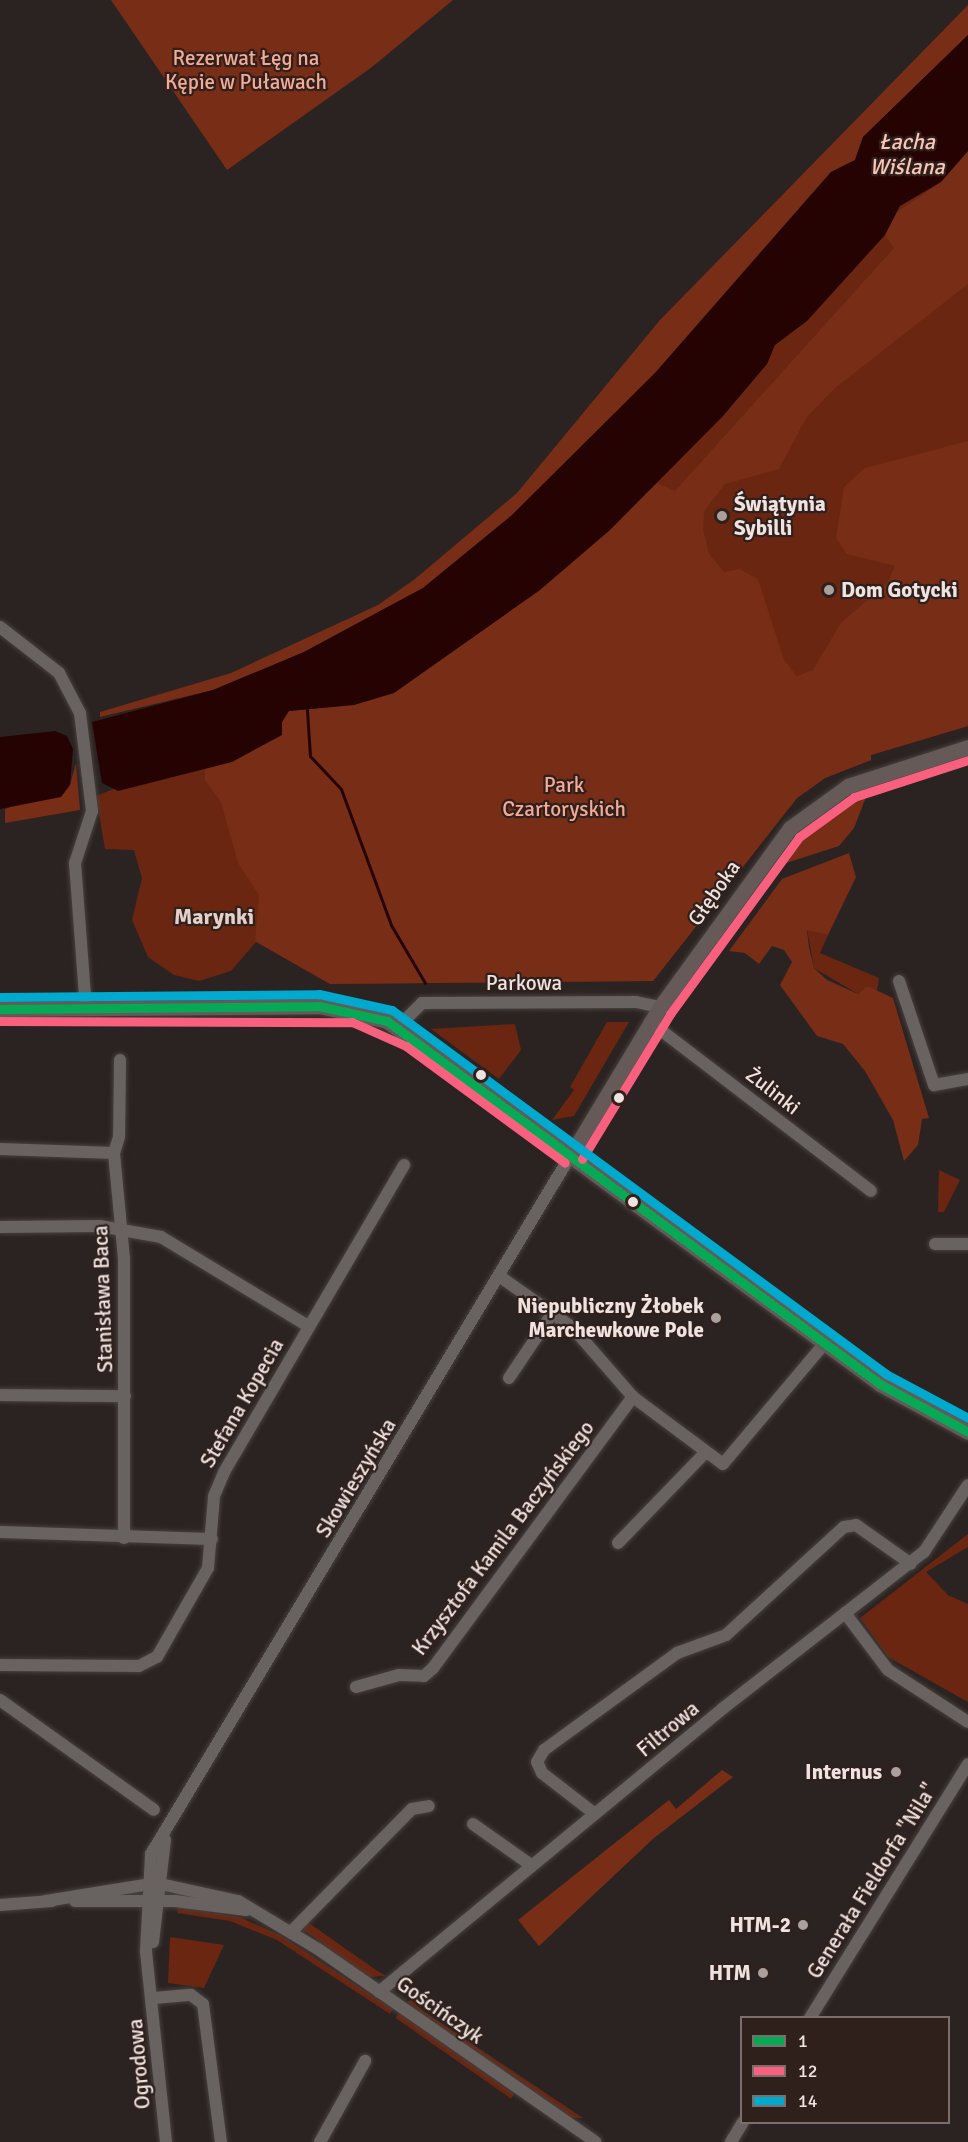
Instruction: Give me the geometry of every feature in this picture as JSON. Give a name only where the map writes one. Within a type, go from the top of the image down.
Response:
[{"type":"main road","name":"Głęboka","points":[[572,1153],[660,1007],[774,845],[808,810],[848,786],[968,747]]},
{"type":"main road","points":[[0,1009],[338,1006],[398,1027],[572,1153],[903,1400],[968,1432]]},
{"type":"street","points":[[0,627],[71,688],[83,745],[92,811],[75,863],[86,1008]]},
{"type":"street","points":[[899,981],[934,1085],[968,1079]]},
{"type":"street","name":"Parkowa","points":[[398,1027],[422,1003],[636,1002],[660,1007]]},
{"type":"street","name":"Żulinki","points":[[651,1022],[871,1191]]},
{"type":"street","name":"Stanisława Baca","points":[[120,1060],[119,1137],[114,1153],[120,1228],[125,1396],[124,1538]]},
{"type":"street","points":[[0,1149],[114,1153]]},
{"type":"street","name":"Skowieszyńska","points":[[150,1901],[151,1883],[172,1822],[572,1153]]},
{"type":"street","name":"Stefana Kopecia","points":[[0,1665],[149,1665],[204,1580],[212,1539],[218,1485],[308,1326],[404,1165]]},
{"type":"street","points":[[0,1227],[120,1228],[171,1241],[308,1326]]},
{"type":"street","points":[[935,1244],[968,1244]]},
{"type":"street","points":[[499,1276],[588,1342],[633,1397],[705,1453],[723,1464],[731,1460],[825,1342]]},
{"type":"street","points":[[508,1378],[552,1314]]},
{"type":"street","points":[[0,1395],[125,1396]]},
{"type":"street","name":"Krzysztofa Kamila Baczyńskiego","points":[[356,1687],[399,1675],[424,1676],[432,1668],[633,1397]]},
{"type":"street","points":[[618,1543],[705,1453]]},
{"type":"street","name":"Filtrowa","points":[[379,1992],[531,1865],[845,1613],[910,1564],[937,1537],[968,1485]]},
{"type":"street","points":[[595,1814],[542,1773],[537,1762],[544,1750],[677,1653],[726,1635],[844,1527],[856,1525],[910,1564]]},
{"type":"street","points":[[0,1532],[124,1538],[212,1539]]},
{"type":"street","points":[[845,1613],[895,1676],[968,1722]]},
{"type":"street","points":[[0,1700],[154,1810]]},
{"type":"street","name":"Generała Fieldorfa \"Nila\"","points":[[811,2016],[968,1764]]},
{"type":"street","points":[[292,1931],[412,1809],[429,1806]]},
{"type":"street","points":[[473,1824],[531,1865]]},
{"type":"street","points":[[0,1905],[46,1901],[151,1883]]},
{"type":"street","name":"Gościńczyk","points":[[151,1883],[223,1895],[292,1931],[596,2142]]},
{"type":"street","points":[[46,1901],[150,1901]]},
{"type":"street","name":"Gościńczyk","points":[[150,1901],[259,1913]]},
{"type":"street","name":"Ogrodowa","points":[[150,1901],[153,1998],[166,2142]]},
{"type":"street","points":[[153,1998],[201,2000],[221,2142]]},
{"type":"street","points":[[320,2142],[365,2061]]},
{"type":"street","points":[[731,2142],[742,2124]]},
{"type":"green space","name":"Rezerwat Łęg na Kępie w Puławach","points":[[111,0],[453,0],[372,67],[227,170]]},
{"type":"green space","points":[[968,5],[968,35],[863,137],[855,160],[831,172],[655,373],[512,515],[423,588],[304,652],[213,690],[100,717],[100,712],[231,673],[378,605],[415,579],[517,493],[660,320]]},
{"type":"green space","name":"Park Czartoryskich","points":[[968,118],[968,726],[871,755],[871,760],[825,778],[797,798],[653,981],[330,984],[256,942],[231,971],[199,981],[174,975],[148,957],[132,920],[142,878],[134,850],[105,849],[96,796],[327,704]]},
{"type":"green space","name":"Park Czartoryskich","points":[[968,151],[968,284],[835,388],[806,418],[779,469],[725,484],[704,511],[703,529],[709,554],[724,572],[739,569],[758,579],[784,660],[797,676],[813,670],[841,623],[888,582],[895,566],[847,554],[836,538],[844,487],[865,468],[968,441],[968,726],[871,755],[871,760],[825,778],[797,798],[653,981],[330,984],[255,941],[259,895],[238,863],[221,802],[205,780],[205,765],[232,762],[289,711],[354,705],[394,693],[540,590],[657,483],[675,491],[894,248],[885,235],[890,217],[941,182]]},
{"type":"green space","points":[[76,763],[80,810],[5,823],[5,809],[70,785]]},
{"type":"green space","points":[[868,792],[854,828],[839,846],[777,866],[801,833],[824,814]]},
{"type":"green space","points":[[849,853],[856,877],[828,935],[807,930],[809,948],[814,968],[827,980],[858,994],[867,986],[893,998],[929,1118],[922,1119],[918,1145],[904,1161],[893,1120],[865,1071],[843,1044],[817,1036],[780,985],[792,962],[784,950],[772,946],[759,964],[745,953],[729,951],[782,879]]},
{"type":"green space","points":[[807,929],[828,935],[820,953],[879,978],[877,991],[867,986],[858,994],[814,968]]},
{"type":"green space","points":[[607,1022],[629,1022],[574,1116],[552,1120],[574,1090],[570,1087]]},
{"type":"green space","points":[[515,1024],[521,1050],[499,1079],[431,1029]]},
{"type":"green space","points":[[939,1170],[960,1180],[944,1212],[938,1212]]},
{"type":"green space","points":[[968,1534],[968,1547],[926,1572],[948,1595],[968,1604],[968,1702],[888,1657],[860,1618]]},
{"type":"green space","points":[[722,1770],[733,1777],[654,1838],[539,1946],[518,1920],[669,1800],[676,1809]]},
{"type":"green space","points":[[178,1907],[239,1917],[280,1935],[393,2009],[390,2014],[277,1940],[230,1921],[177,1913]]},
{"type":"green space","points":[[306,1921],[386,1976],[368,1977],[304,1930]]},
{"type":"green space","points":[[170,1937],[224,1945],[204,1988],[168,1983]]},
{"type":"green space","points":[[411,1999],[423,2011],[583,2118],[572,2118],[419,2012],[407,2003]]},
{"type":"green space","points":[[399,2013],[515,2094],[511,2099],[396,2018]]},
{"type":"water","name":"Łacha Wiślana","points":[[968,35],[968,151],[941,182],[900,206],[885,235],[807,321],[775,345],[767,364],[723,416],[610,530],[540,590],[394,693],[354,705],[289,711],[282,722],[282,735],[232,762],[118,791],[102,783],[92,722],[213,690],[304,652],[423,588],[512,515],[655,373],[831,172],[855,160],[863,137]]},
{"type":"water","points":[[55,731],[67,736],[73,749],[70,785],[61,797],[0,809],[0,737]]},
{"type":"waterway","points":[[307,710],[310,756],[341,789],[391,925],[425,983]]},
{"type":"transit line","name":"12","points":[[582,1159],[670,1014],[799,837],[854,797],[968,760]]},
{"type":"transit line","name":"14","points":[[0,997],[319,994],[392,1010],[886,1374],[968,1418]]},
{"type":"transit line","name":"1","points":[[0,1009],[319,1006],[387,1021],[880,1384],[968,1432]]},
{"type":"transit line","name":"12","points":[[0,1021],[352,1022],[406,1046],[565,1163]]},
{"type":"place","name":"Świątynia Sybilli","points":[[722,516]]},
{"type":"place","name":"Dom Gotycki","points":[[829,590]]},
{"type":"place","name":"Niepubliczny Żłobek Marchewkowe Pole","points":[[716,1318]]},
{"type":"place","name":"Internus","points":[[896,1772]]},
{"type":"place","name":"HTM-2","points":[[803,1925]]},
{"type":"place","name":"HTM","points":[[763,1973]]},
{"type":"district","name":"Marynki","points":[[214,917]]}]
